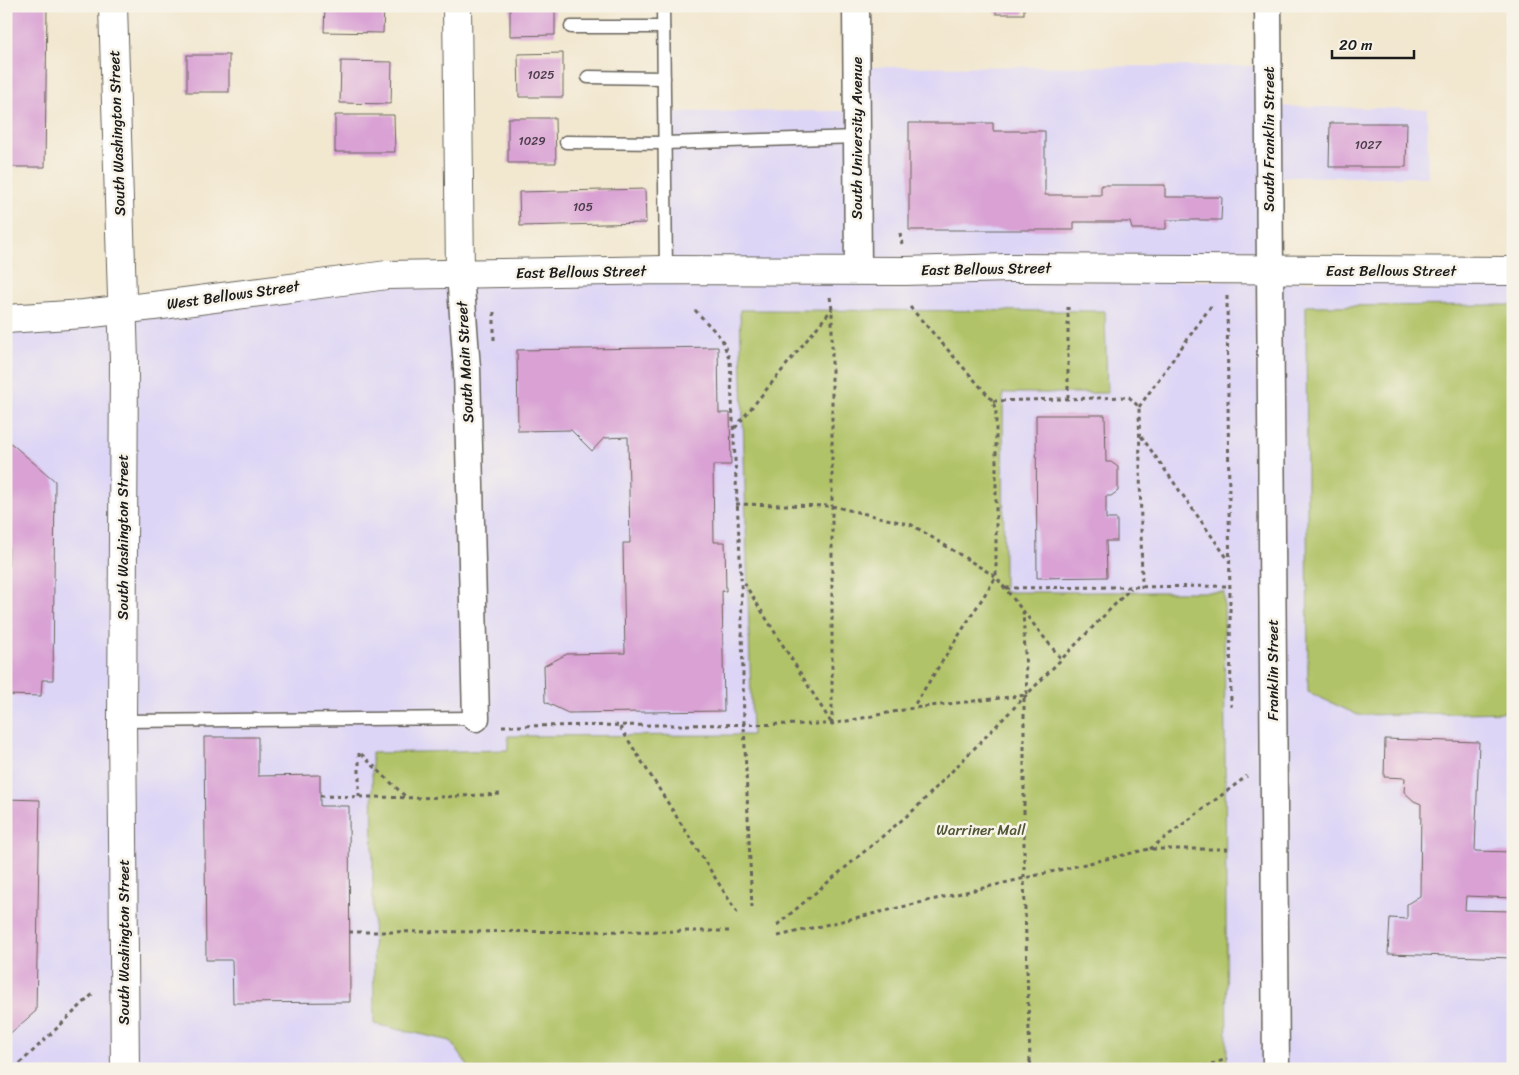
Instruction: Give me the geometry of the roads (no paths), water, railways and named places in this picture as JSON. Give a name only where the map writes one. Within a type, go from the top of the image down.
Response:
[{"type":"street","name":"South Washington Street","points":[[113,6],[122,310],[124,1069]]},
{"type":"street","name":"South Main Street","points":[[457,6],[460,274],[467,369],[476,718]]},
{"type":"street","name":"South University Avenue","points":[[856,6],[858,269]]},
{"type":"street","name":"South Franklin Street","points":[[1268,6],[1270,271]]},
{"type":"street","name":"East Bellows Street","points":[[460,274],[858,269],[1227,268],[1270,271],[1513,271]]},
{"type":"street","name":"Franklin Street","points":[[1270,271],[1276,1069]]},
{"type":"street","name":"West Bellows Street","points":[[6,319],[122,310],[370,277],[460,274]]},
{"type":"lane","points":[[663,6],[666,270]]},
{"type":"lane","points":[[571,27],[663,27]]},
{"type":"lane","points":[[588,77],[664,78]]},
{"type":"lane","points":[[566,142],[664,143],[857,137]]},
{"type":"lane","points":[[122,721],[476,718]]},
{"type":"park label","name":"Warriner Mall","points":[[981,830]]}]
